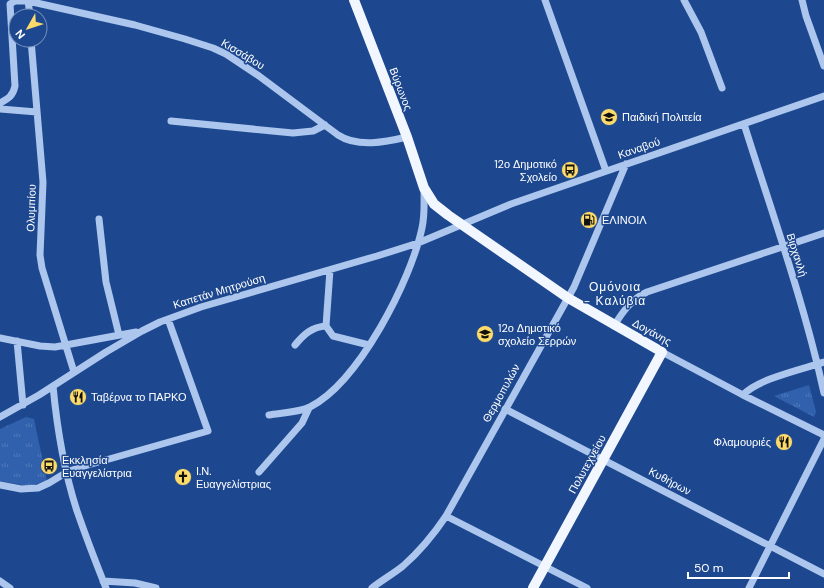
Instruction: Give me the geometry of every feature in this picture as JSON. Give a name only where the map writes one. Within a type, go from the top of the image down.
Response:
[{"type":"main road","name":"Βύρωνος","points":[[354,0],[408,137],[424,188]]},
{"type":"main road","name":"Δογάνης","points":[[424,188],[434,204],[568,298],[614,326],[662,352]]},
{"type":"main road","name":"Πολυτεχνείου","points":[[533,588],[662,352]]},
{"type":"street","name":"Κισσάβου","points":[[28,0],[135,25],[213,48],[226,54],[259,76],[342,138],[352,141],[375,143],[408,137]]},
{"type":"street","points":[[0,103],[11,97],[15,86],[10,4],[15,1],[28,0]]},
{"type":"street","points":[[545,0],[606,171]]},
{"type":"street","points":[[684,0],[701,32],[722,88]]},
{"type":"street","points":[[802,0],[804,11],[824,66]]},
{"type":"street","name":"Ολυμπίου","points":[[32,48],[43,182],[40,255],[42,268],[74,372]]},
{"type":"street","name":"Καναβού","points":[[463,225],[511,204],[824,96]]},
{"type":"street","points":[[0,109],[37,112]]},
{"type":"street","points":[[171,121],[293,133],[313,130],[325,125]]},
{"type":"street","name":"Βιρχανλή","points":[[744,124],[821,363],[824,393]]},
{"type":"street","name":"Θερμοπυλών","points":[[377,586],[402,567],[420,550],[446,516],[568,298],[626,164]]},
{"type":"street","points":[[269,415],[309,408],[328,396],[359,362],[386,317],[405,278],[418,243],[424,220],[424,188]]},
{"type":"street","points":[[99,219],[106,282],[119,335]]},
{"type":"street","name":"Καπετάν Μητρούση","points":[[0,417],[23,405],[142,331],[168,319],[195,309],[418,243],[463,225]]},
{"type":"street","points":[[614,326],[630,304],[638,297],[648,292],[824,233]]},
{"type":"street","points":[[330,270],[326,326],[333,336],[369,345]]},
{"type":"street","points":[[0,485],[32,489],[43,486],[67,472],[100,461],[208,431],[168,319]]},
{"type":"street","points":[[295,345],[303,335],[317,327],[326,326]]},
{"type":"street","points":[[0,338],[46,347],[65,346],[142,331]]},
{"type":"street","points":[[17,341],[23,405]]},
{"type":"street","name":"Δογάνης","points":[[662,352],[743,395],[824,435]]},
{"type":"street","points":[[743,395],[748,390],[761,383],[821,363]]},
{"type":"street","points":[[53,386],[57,419],[67,472],[77,511],[105,584],[135,582],[156,588]]},
{"type":"street","points":[[260,472],[302,423],[309,408]]},
{"type":"street","name":"Κυθήρων","points":[[505,409],[824,574]]},
{"type":"street","points":[[749,588],[824,439]]},
{"type":"street","points":[[446,516],[587,588]]},
{"type":"street","points":[[0,581],[10,588]]},
{"type":"green space","points":[[809,385],[816,412],[814,417],[774,396]]},
{"type":"green space","points":[[26,417],[34,419],[47,481],[28,486],[0,481],[0,429]]},
{"type":"place","name":"Παιδική Πολιτεία","points":[[609,117]]},
{"type":"place","name":"12ο Δημοτικό Σχολείο","points":[[570,170]]},
{"type":"place","name":"ΕΛΙΝΟΙΛ","points":[[589,220]]},
{"type":"place","name":"12ο Δημοτικό σχολείο Σερρών","points":[[485,334]]},
{"type":"place","name":"Ταβέρνα το ΠΑΡΚΟ","points":[[78,397]]},
{"type":"place","name":"Φλαμουριές","points":[[784,442]]},
{"type":"place","name":"Εκκλησία Ευαγγελίστρια","points":[[49,466]]},
{"type":"place","name":"Ι.Ν. Ευαγγελίστριας","points":[[183,477]]},
{"type":"district","name":"Ομόνοια - Καλύβια","points":[[615,294]]}]
